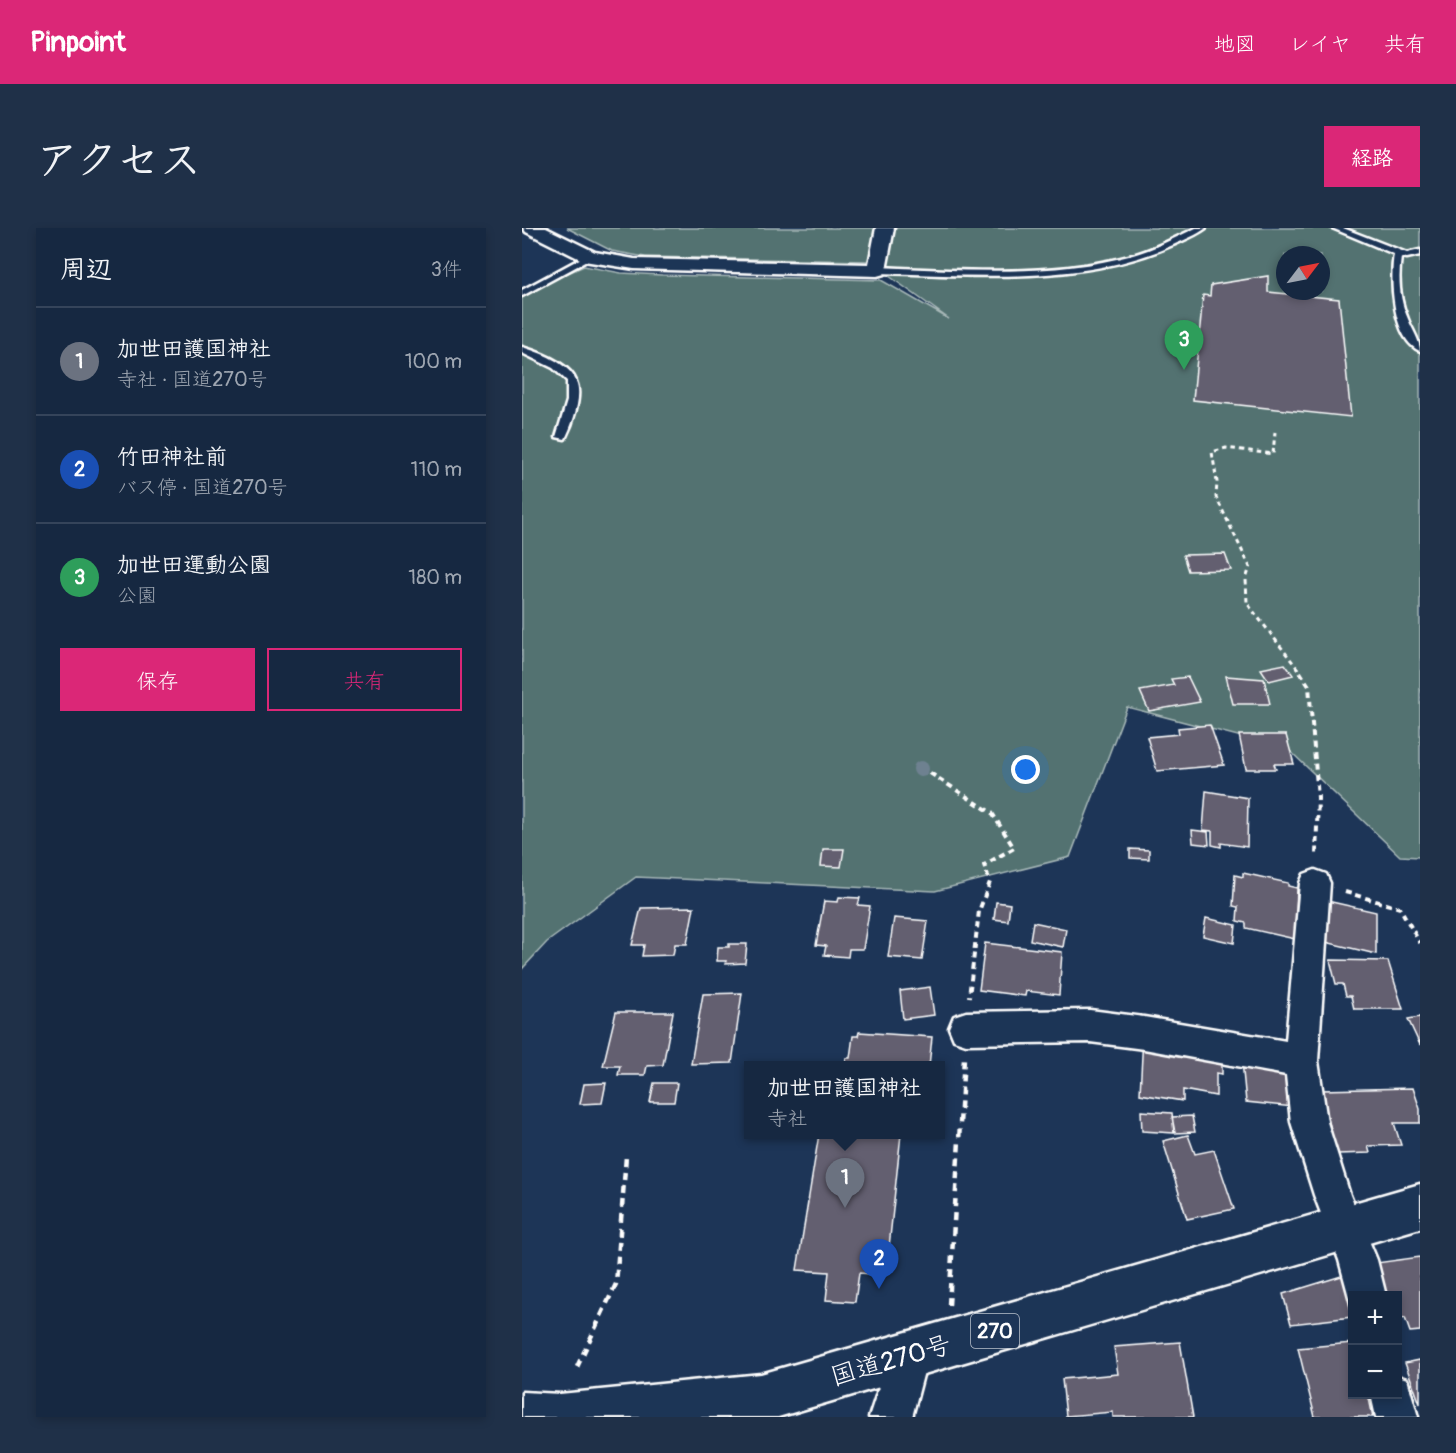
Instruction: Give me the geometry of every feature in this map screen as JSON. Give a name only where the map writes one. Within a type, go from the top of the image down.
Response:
[{"type":"main road","points":[[532,228],[590,257],[650,265],[877,270],[885,228]]},
{"type":"main road","name":"国道270号","points":[[562,1417],[761,1398],[1420,1206]]},
{"type":"main road","points":[[522,1416],[557,1417]]},
{"type":"street","points":[[1315,883],[1302,1061],[1309,1122],[1332,1196],[1358,1260],[1366,1291]]},
{"type":"street","points":[[966,1028],[1090,1026],[1144,1033],[1302,1061]]},
{"type":"street","points":[[890,1417],[896,1406],[908,1356]]},
{"type":"street","points":[[1393,1399],[1398,1417]]},
{"type":"lane","points":[[877,270],[1007,273],[1087,267],[1137,256],[1202,228]]},
{"type":"lane","points":[[1336,228],[1407,256],[1420,252]]},
{"type":"lane","points":[[1398,252],[1395,272],[1396,307],[1414,343],[1420,348]]},
{"type":"lane","points":[[522,293],[590,257]]},
{"type":"lane","points":[[522,350],[560,368],[572,379],[575,390],[561,437]]},
{"type":"path","points":[[1275,432],[1272,454],[1226,448],[1212,452],[1217,482],[1216,497],[1250,567],[1246,579],[1247,603],[1293,660],[1310,686],[1318,798],[1315,883],[1400,908],[1420,943]]},
{"type":"path","points":[[577,1367],[616,1284],[626,1156]]},
{"type":"green space","points":[[567,228],[1420,228],[1420,857],[1400,856],[1288,749],[1127,707],[1070,857],[935,891],[636,877],[547,942],[522,969],[522,293],[584,266],[621,273],[662,275],[881,280],[949,319],[868,261],[645,257],[612,251]]},
{"type":"building","points":[[1268,276],[1268,292],[1276,293],[1276,300],[1339,299],[1351,417],[1193,400],[1203,295],[1210,296],[1211,285]]},
{"type":"building","points":[[1225,554],[1231,570],[1188,571],[1183,555]]},
{"type":"building","points":[[1285,664],[1293,675],[1269,681],[1261,669]]},
{"type":"building","points":[[1226,676],[1264,679],[1270,704],[1233,704]]},
{"type":"building","points":[[1188,677],[1200,702],[1149,711],[1140,691],[1174,685],[1171,679]]},
{"type":"building","points":[[1210,725],[1224,765],[1157,771],[1147,737],[1179,734],[1178,728]]},
{"type":"building","points":[[1239,735],[1286,735],[1294,764],[1274,764],[1276,769],[1246,769]]},
{"type":"building","points":[[1206,791],[1248,798],[1247,847],[1221,843],[1221,847],[1212,845],[1212,831],[1203,830]]},
{"type":"building","points":[[1192,830],[1208,832],[1209,845],[1193,843]]},
{"type":"building","points":[[823,849],[844,849],[841,867],[821,866]]},
{"type":"building","points":[[1130,849],[1149,850],[1149,859],[1130,858]]},
{"type":"building","points":[[1243,873],[1288,883],[1288,886],[1297,888],[1295,939],[1246,928],[1246,923],[1237,921],[1238,907],[1233,906],[1235,875],[1243,877]]},
{"type":"building","points":[[839,897],[860,898],[858,905],[870,906],[863,949],[849,949],[848,957],[824,955],[826,946],[816,945],[824,901],[838,902]]},
{"type":"building","points":[[1323,900],[1376,912],[1376,954],[1321,941]]},
{"type":"building","points":[[996,902],[1010,904],[1008,921],[994,919]]},
{"type":"building","points":[[694,907],[687,944],[675,944],[673,955],[642,956],[644,945],[632,945],[641,908]]},
{"type":"building","points":[[894,918],[928,921],[922,960],[888,957]]},
{"type":"building","points":[[1206,918],[1236,925],[1234,943],[1203,936]]},
{"type":"building","points":[[1033,922],[1066,929],[1063,947],[1030,940]]},
{"type":"building","points":[[985,943],[1062,952],[1059,995],[1026,991],[1025,996],[979,990]]},
{"type":"building","points":[[729,944],[747,944],[745,963],[725,964],[726,961],[717,961],[718,947],[729,947]]},
{"type":"building","points":[[1330,960],[1388,961],[1403,1009],[1354,1009],[1351,996],[1346,996],[1343,984],[1336,984]]},
{"type":"building","points":[[930,987],[934,1015],[903,1019],[900,991]]},
{"type":"building","points":[[742,993],[732,1063],[691,1064],[703,994]]},
{"type":"building","points":[[616,1012],[673,1012],[663,1065],[647,1066],[645,1075],[618,1075],[620,1066],[603,1066]]},
{"type":"building","points":[[1420,1017],[1420,1045],[1408,1019]]},
{"type":"building","points":[[859,1032],[932,1037],[930,1061],[846,1061],[846,1058],[850,1058],[853,1036],[858,1036]]},
{"type":"building","points":[[1143,1037],[1222,1050],[1222,1074],[1216,1073],[1216,1096],[1183,1090],[1183,1101],[1140,1094]]},
{"type":"building","points":[[1242,1061],[1288,1065],[1293,1107],[1246,1102]]},
{"type":"building","points":[[606,1083],[602,1103],[580,1104],[584,1084]]},
{"type":"building","points":[[654,1083],[677,1083],[674,1102],[650,1102]]},
{"type":"building","points":[[1413,1088],[1420,1109],[1420,1123],[1394,1123],[1401,1145],[1368,1146],[1370,1153],[1337,1154],[1321,1090]]},
{"type":"building","points":[[1141,1111],[1172,1113],[1174,1133],[1142,1131]]},
{"type":"building","points":[[1192,1116],[1195,1132],[1175,1133],[1172,1117]]},
{"type":"building","points":[[1188,1135],[1195,1154],[1214,1150],[1234,1209],[1187,1219],[1163,1141]]},
{"type":"building","points":[[818,1139],[900,1139],[886,1275],[859,1273],[855,1302],[826,1300],[829,1272],[797,1270]]},
{"type":"building","points":[[1420,1257],[1420,1331],[1410,1332],[1405,1318],[1402,1319],[1402,1291],[1385,1291],[1376,1263]]},
{"type":"building","points":[[1348,1274],[1351,1291],[1348,1291],[1348,1317],[1291,1324],[1283,1294]]},
{"type":"building","points":[[1180,1342],[1193,1417],[1113,1417],[1113,1412],[1066,1416],[1062,1379],[1118,1374],[1114,1347]]},
{"type":"building","points":[[1348,1343],[1348,1399],[1369,1399],[1373,1417],[1315,1417],[1298,1348]]},
{"type":"building","points":[[1420,1360],[1420,1404],[1405,1363]]},
{"type":"place","name":"加世田運動公園","points":[[1184,370]]},
{"type":"place","name":"加世田護国神社","points":[[845,1208]]},
{"type":"place","name":"竹田神社前","points":[[879,1289]]}]
